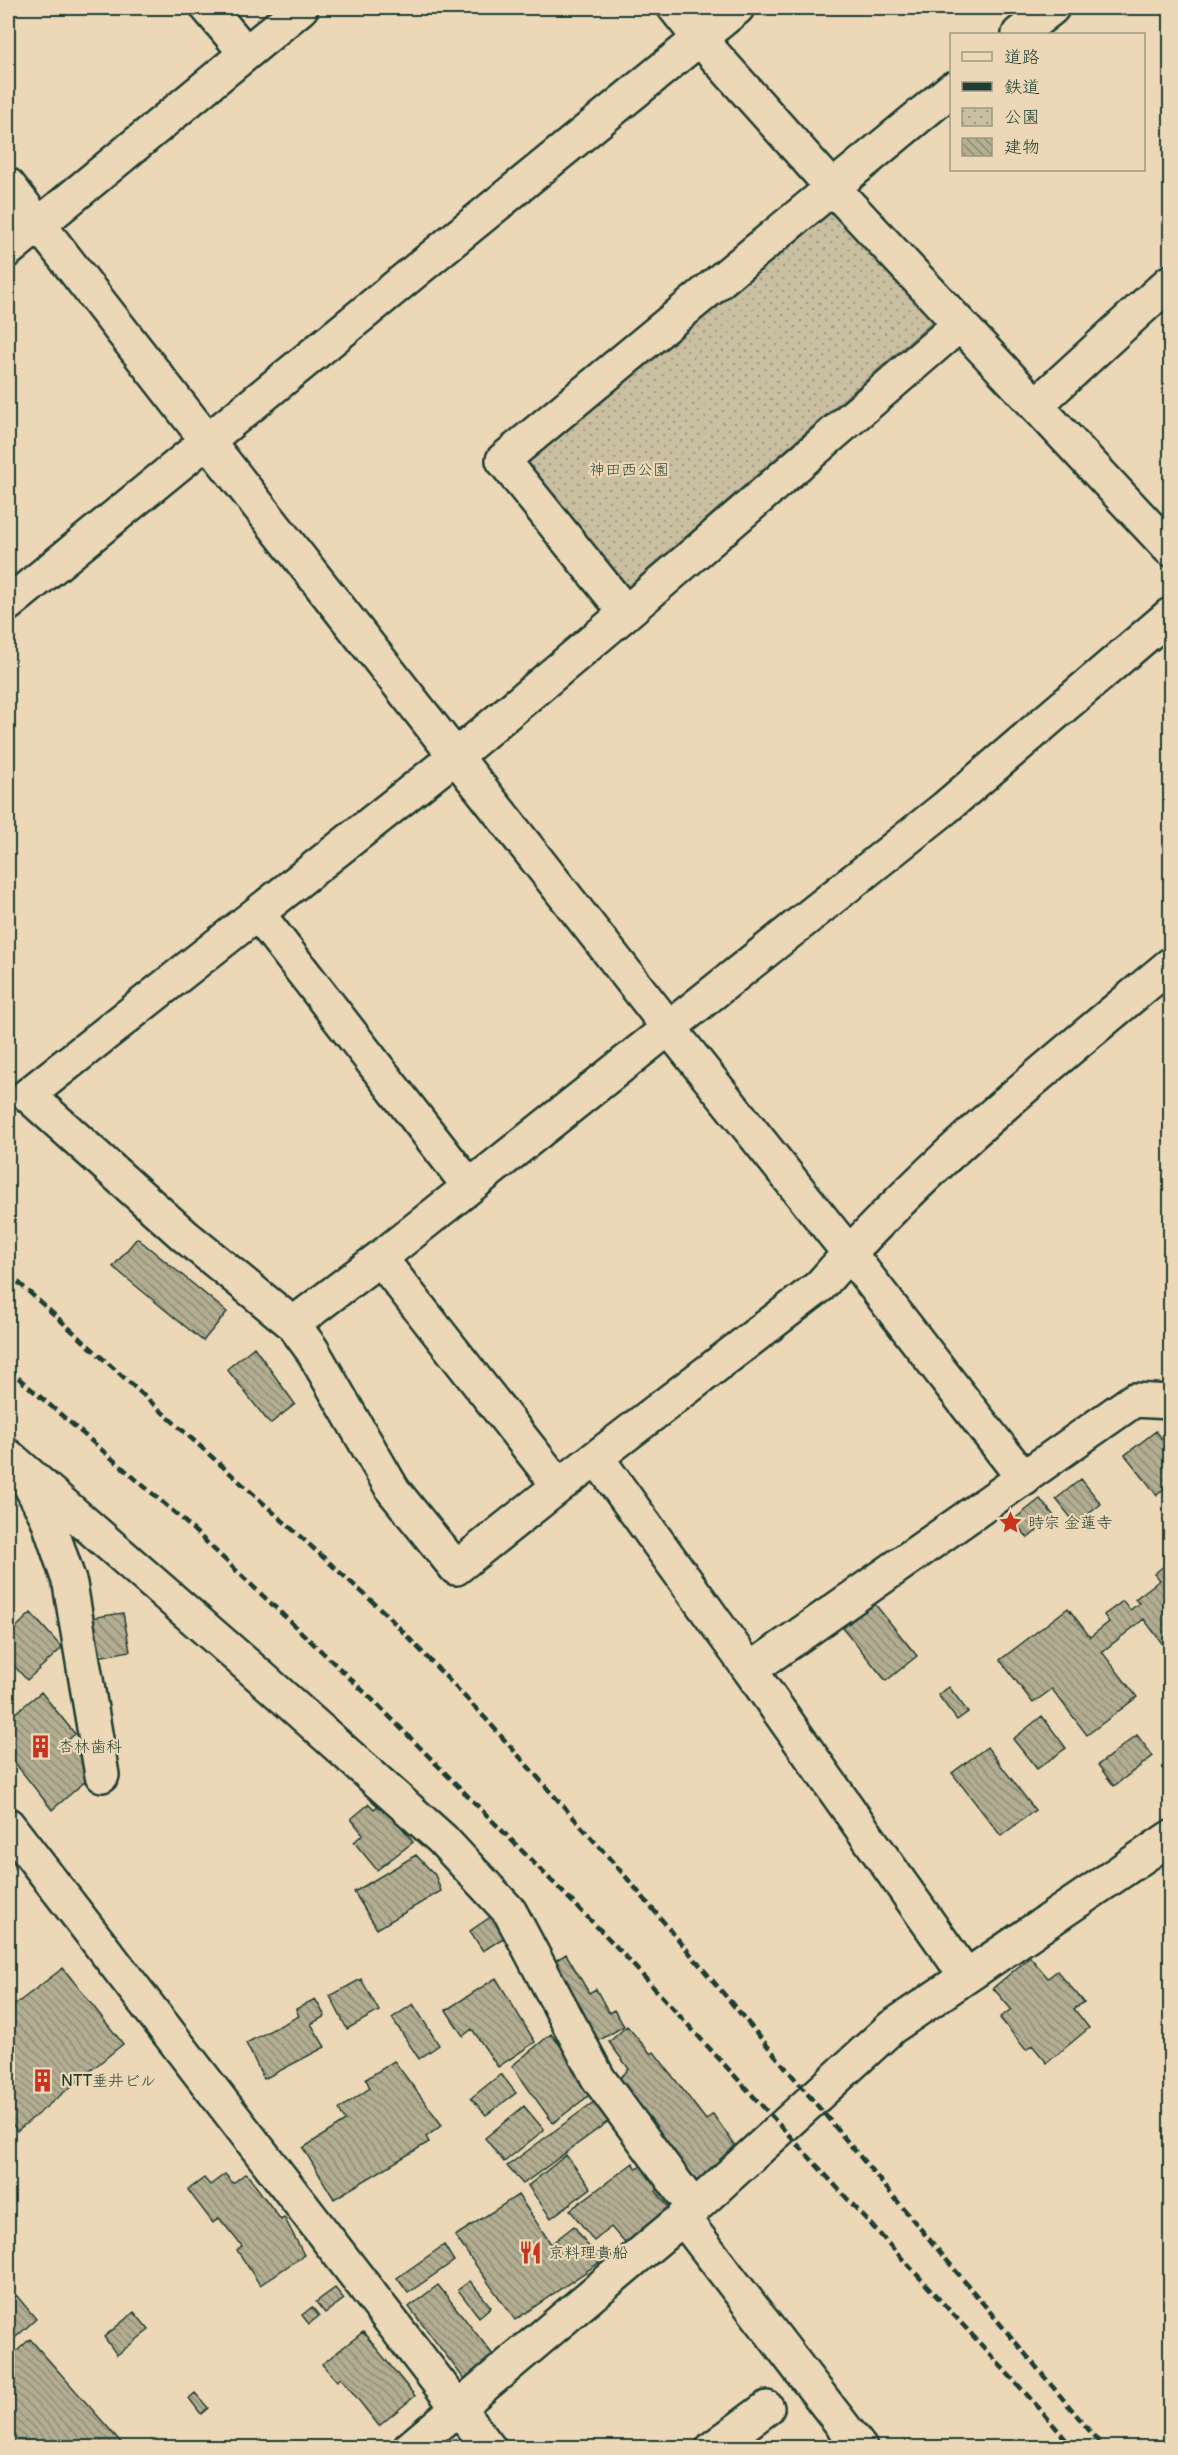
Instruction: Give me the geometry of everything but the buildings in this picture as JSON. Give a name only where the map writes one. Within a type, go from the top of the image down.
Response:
[{"type":"street","points":[[208,8],[245,52]]},
{"type":"street","points":[[8,250],[301,8]]},
{"type":"street","points":[[675,8],[832,187],[958,325],[1170,549]]},
{"type":"street","points":[[8,604],[206,439],[737,8]]},
{"type":"street","points":[[1020,33],[1052,8]]},
{"type":"street","points":[[626,613],[503,460],[950,90]]},
{"type":"street","points":[[8,185],[669,1028],[849,1253],[1024,1479]]},
{"type":"street","points":[[1036,405],[1170,282]]},
{"type":"street","points":[[958,325],[626,613],[456,756],[28,1095],[185,1236],[293,1324],[312,1350],[393,1490],[456,1568],[820,1286],[849,1253],[994,1112],[1170,964]]},
{"type":"street","points":[[293,1324],[380,1258],[945,808],[1170,615]]},
{"type":"street","points":[[258,914],[469,1186]]},
{"type":"street","points":[[380,1258],[559,1486]]},
{"type":"street","points":[[750,1670],[1134,1400],[1170,1402]]},
{"type":"street","points":[[597,1458],[966,1976]]},
{"type":"street","points":[[15,1462],[47,1517],[70,1584],[102,1775]]},
{"type":"street","points":[[15,1462],[442,1839],[510,1912],[598,2078],[689,2213],[860,2448]]},
{"type":"street","points":[[8,1825],[489,2448]]},
{"type":"street","points":[[410,2448],[689,2213],[892,2027],[1170,1838]]},
{"type":"street","points":[[713,2448],[767,2408]]},
{"type":"green space","name":"神田西公園","points":[[820,196],[935,320],[621,593],[503,460]]},
{"type":"railway","points":[[8,1273],[384,1612],[486,1719],[626,1877],[1104,2448]]},
{"type":"railway","points":[[8,1369],[182,1519],[377,1704],[612,1942],[1040,2409],[1073,2448]]},
{"type":"place","name":"時宗 金蓮寺","points":[[1010,1523]]},
{"type":"place","name":"杏林歯科","points":[[40,1747]]},
{"type":"place","name":"NTT垂井ビル","points":[[43,2081]]},
{"type":"place","name":"京料理貴船","points":[[530,2253]]}]
